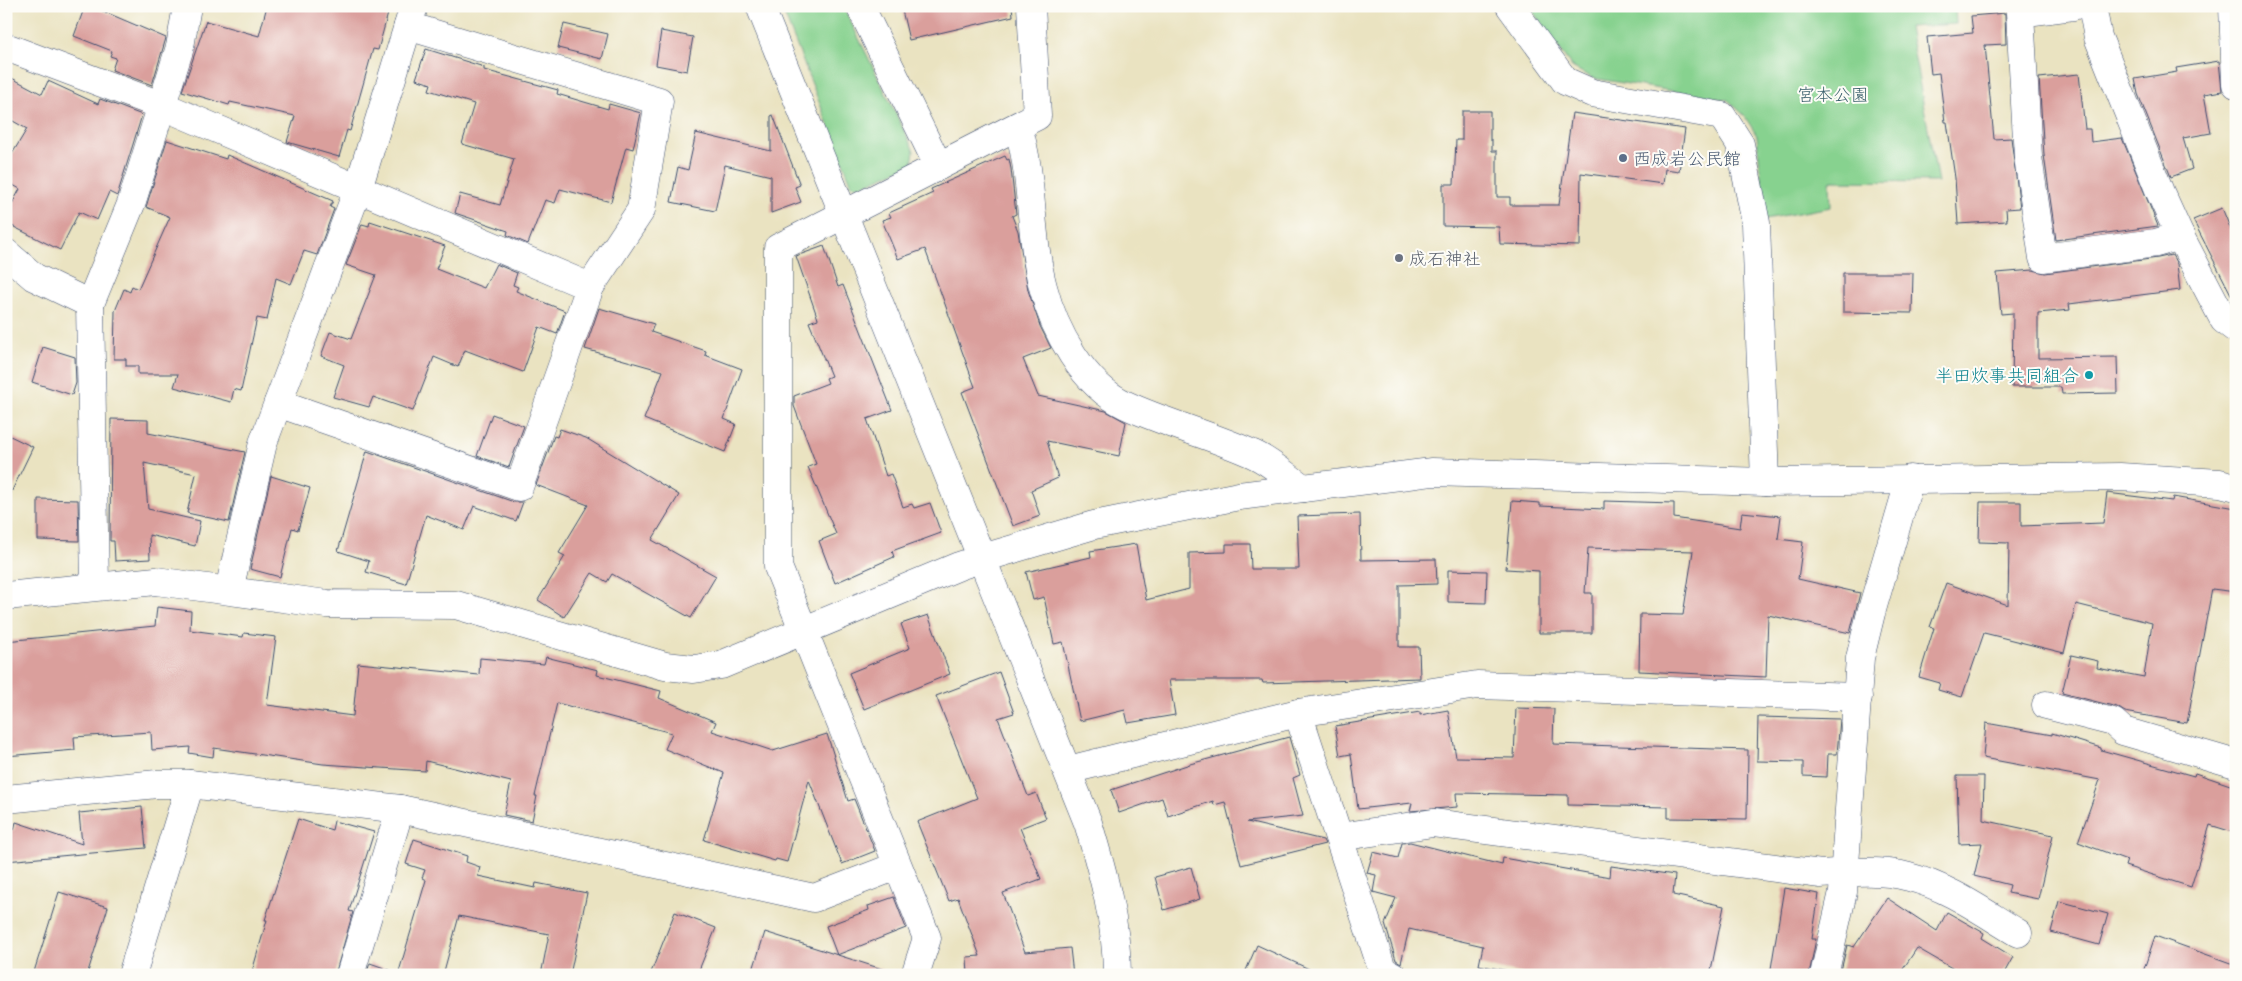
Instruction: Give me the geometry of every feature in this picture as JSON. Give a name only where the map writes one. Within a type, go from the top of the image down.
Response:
[{"type":"street","points":[[95,586],[90,304],[131,204],[163,106],[180,47],[187,6]]},
{"type":"street","points":[[760,6],[1088,823],[1106,882],[1117,951],[1117,975]]},
{"type":"street","points":[[860,6],[938,166]]},
{"type":"street","points":[[915,975],[927,938],[778,567],[778,248],[1037,116],[1031,6]]},
{"type":"street","points":[[1510,6],[1565,81],[1592,92],[1722,116],[1740,144],[1756,223],[1765,482]]},
{"type":"street","points":[[2073,6],[2020,13],[2028,157],[2043,258],[2156,243],[2180,236]]},
{"type":"street","points":[[2092,6],[2098,37],[2150,168],[2180,236],[2224,320],[2236,329]]},
{"type":"street","points":[[2233,6],[2236,84]]},
{"type":"street","points":[[229,590],[263,442],[358,189],[411,16],[659,101],[641,210],[590,287],[519,487],[278,403]]},
{"type":"street","points":[[6,48],[163,106],[590,287]]},
{"type":"street","points":[[1018,126],[1026,151],[1042,285],[1051,315],[1064,342],[1084,370],[1124,404],[1255,454],[1303,488]]},
{"type":"street","points":[[6,253],[34,277],[90,304]]},
{"type":"street","points":[[6,596],[156,580],[327,604],[456,605],[665,666],[694,669],[721,665],[959,566],[1094,525],[1239,496],[1432,472],[1765,482],[2120,476],[2234,481]]},
{"type":"street","points":[[1824,975],[1843,892],[1860,658],[1871,613],[1910,479]]},
{"type":"street","points":[[1068,770],[1298,713],[1477,685],[1858,697]]},
{"type":"street","points":[[2046,705],[2113,722],[2123,731],[2236,764]]},
{"type":"street","points":[[1298,713],[1338,837],[1386,974]]},
{"type":"street","points":[[6,799],[157,784],[190,784],[400,809],[814,898],[897,866]]},
{"type":"street","points":[[132,975],[190,784]]},
{"type":"street","points":[[350,975],[400,809]]},
{"type":"street","points":[[1338,837],[1433,823],[1821,874],[1865,871],[1908,876],[1945,890],[2018,933]]},
{"type":"green space","points":[[781,6],[843,6],[914,151],[912,164],[861,186],[852,185]]},
{"type":"green space","name":"宮本公園","points":[[1529,6],[1955,6],[1956,24],[1909,27],[1938,182],[1830,181],[1831,207],[1765,219],[1757,136],[1744,115],[1728,100],[1592,78],[1572,67]]},
{"type":"building","points":[[85,6],[91,6],[166,38],[152,85],[112,70],[116,58],[110,56],[112,51],[74,36]]},
{"type":"building","points":[[267,6],[390,6],[378,50],[373,49],[350,131],[347,130],[339,157],[287,142],[295,116],[230,102],[229,105],[182,91],[206,21],[259,36]]},
{"type":"building","points":[[901,6],[1012,6],[1013,16],[909,40]]},
{"type":"building","points":[[2005,13],[2006,44],[1985,45],[1994,139],[2011,138],[2020,208],[2006,209],[2007,221],[1958,224],[1955,178],[1939,73],[1931,74],[1927,37],[1973,33],[1971,16]]},
{"type":"building","points":[[564,24],[608,34],[602,59],[558,48]]},
{"type":"building","points":[[661,31],[693,37],[687,71],[656,65]]},
{"type":"building","points":[[426,49],[484,67],[484,70],[558,90],[557,94],[608,109],[609,104],[641,113],[633,149],[626,147],[611,202],[560,189],[555,203],[545,200],[528,244],[507,235],[508,231],[455,213],[460,194],[500,205],[514,159],[462,144],[474,104],[429,90],[431,84],[416,79]]},
{"type":"building","points":[[2219,61],[2222,91],[2204,94],[2211,133],[2183,138],[2192,169],[2171,177],[2138,94],[2135,79],[2177,72],[2176,68]]},
{"type":"building","points":[[2079,74],[2085,129],[2090,129],[2091,142],[2122,138],[2158,226],[2056,240],[2044,155],[2039,78]]},
{"type":"building","points":[[6,75],[42,94],[48,81],[98,104],[100,99],[142,115],[117,196],[109,192],[97,220],[79,212],[60,250],[6,223],[6,215],[20,189],[6,181],[6,164],[27,129],[6,117]]},
{"type":"building","points":[[1462,111],[1490,111],[1490,140],[1492,140],[1492,151],[1497,151],[1497,197],[1510,197],[1510,205],[1559,205],[1572,113],[1685,129],[1679,171],[1665,169],[1663,184],[1581,173],[1580,246],[1500,244],[1499,227],[1443,226],[1443,184],[1454,184],[1456,140],[1462,140]]},
{"type":"building","points":[[773,115],[800,185],[795,187],[801,202],[771,213],[771,176],[725,165],[715,211],[671,202],[678,167],[688,170],[696,133],[771,151],[771,116]]},
{"type":"building","points":[[167,140],[226,159],[227,155],[333,201],[330,207],[334,209],[317,255],[304,251],[291,284],[276,278],[267,320],[257,318],[241,391],[234,389],[231,402],[174,387],[178,374],[138,374],[138,366],[126,366],[126,359],[114,359],[115,311],[124,289],[130,292],[132,286],[138,289],[170,217],[146,207]]},
{"type":"building","points":[[1005,156],[1007,160],[1009,159],[1011,169],[1016,214],[1012,216],[1018,231],[1028,290],[1040,326],[1051,348],[1023,359],[1038,396],[1106,411],[1126,422],[1119,456],[1047,441],[1058,478],[1031,490],[1040,516],[1013,526],[962,392],[975,387],[925,249],[898,259],[882,220],[891,217],[889,213],[933,193],[931,189]]},
{"type":"building","points":[[2222,208],[2236,242],[2236,304],[2193,220]]},
{"type":"building","points":[[370,221],[445,246],[436,269],[484,288],[496,264],[517,273],[513,285],[518,287],[516,291],[565,311],[557,334],[539,327],[523,372],[465,350],[458,367],[434,357],[413,411],[373,397],[369,407],[333,397],[344,365],[321,356],[330,332],[351,339],[376,275],[346,265],[362,224],[369,226]]},
{"type":"building","points":[[824,246],[838,287],[843,285],[892,410],[867,419],[886,476],[891,474],[903,507],[912,504],[914,508],[930,503],[941,533],[892,551],[894,557],[835,583],[819,541],[836,534],[808,467],[816,464],[794,406],[794,396],[828,383],[826,378],[831,376],[809,322],[818,319],[796,256]]},
{"type":"building","points":[[2172,255],[2177,264],[2180,290],[2069,304],[2070,310],[2038,313],[2038,358],[2117,357],[2118,393],[2062,394],[2061,387],[2012,387],[2013,313],[2001,314],[1997,273],[2033,270],[2045,273]]},
{"type":"building","points":[[1843,273],[1913,273],[1912,313],[1843,312]]},
{"type":"building","points":[[599,308],[654,324],[651,332],[706,351],[705,355],[742,369],[724,419],[736,424],[725,452],[644,419],[663,371],[585,349]]},
{"type":"building","points":[[43,347],[75,357],[76,383],[72,395],[32,382]]},
{"type":"building","points":[[492,414],[524,426],[509,467],[477,456]]},
{"type":"building","points":[[111,419],[148,420],[148,433],[245,452],[229,522],[187,513],[196,474],[144,463],[148,509],[200,521],[195,546],[149,535],[150,559],[115,561],[114,541],[110,541]]},
{"type":"building","points":[[560,429],[586,438],[679,495],[652,540],[716,576],[691,618],[612,574],[607,582],[592,573],[564,617],[538,600],[565,556],[559,553],[588,505],[536,485],[554,436],[557,437]]},
{"type":"building","points":[[6,434],[33,447],[6,503]]},
{"type":"building","points":[[367,451],[514,502],[523,502],[516,521],[474,506],[464,530],[426,515],[406,584],[366,572],[369,561],[338,551]]},
{"type":"building","points":[[271,476],[310,488],[298,530],[292,528],[280,577],[250,569]]},
{"type":"building","points":[[2107,493],[2172,501],[2173,497],[2236,508],[2236,592],[2212,589],[2187,723],[2125,712],[2117,707],[2062,693],[2071,655],[2098,661],[2097,668],[2144,677],[2152,623],[2076,604],[2064,653],[1984,633],[1962,697],[1938,690],[1940,683],[1919,677],[1934,628],[1930,627],[1946,583],[2008,605],[2009,543],[1979,542],[1980,502],[2021,502],[2021,526],[2103,523]]},
{"type":"building","points":[[38,499],[78,500],[79,541],[38,540]]},
{"type":"building","points":[[1512,501],[1540,503],[1540,506],[1604,509],[1604,501],[1674,503],[1674,518],[1740,528],[1742,512],[1781,516],[1778,539],[1803,542],[1798,579],[1860,593],[1850,633],[1768,615],[1766,677],[1639,671],[1640,614],[1683,615],[1693,551],[1588,548],[1585,593],[1592,593],[1592,633],[1539,633],[1539,571],[1506,569]]},
{"type":"building","points":[[1360,514],[1361,560],[1436,559],[1437,584],[1399,585],[1399,647],[1419,647],[1420,678],[1263,683],[1262,680],[1169,680],[1175,715],[1128,723],[1125,710],[1080,721],[1063,642],[1054,644],[1044,597],[1033,600],[1026,572],[1091,557],[1090,551],[1136,544],[1146,600],[1189,589],[1189,553],[1226,552],[1226,544],[1250,544],[1251,569],[1299,569],[1297,516]]},
{"type":"building","points":[[1448,570],[1487,571],[1486,603],[1448,602]]},
{"type":"building","points":[[157,607],[191,611],[190,630],[243,637],[244,633],[276,637],[267,705],[353,716],[358,663],[479,675],[480,658],[544,664],[546,657],[598,670],[597,675],[661,691],[659,698],[716,722],[712,731],[773,751],[827,734],[848,801],[854,799],[875,851],[842,864],[809,780],[787,862],[776,859],[775,861],[704,840],[724,773],[665,749],[672,733],[557,703],[535,796],[537,796],[532,821],[504,815],[511,782],[426,761],[425,771],[323,764],[214,748],[213,757],[189,753],[190,747],[152,750],[151,732],[74,737],[75,750],[6,756],[6,641],[155,626]]},
{"type":"building","points":[[928,615],[950,674],[864,709],[849,673],[910,648],[901,624]]},
{"type":"building","points":[[999,672],[1014,713],[998,718],[1028,796],[1036,793],[1046,818],[1020,828],[1041,879],[1003,893],[1025,952],[1070,948],[1073,975],[968,975],[967,957],[980,956],[958,898],[949,901],[917,822],[977,798],[936,696]]},
{"type":"building","points":[[1516,708],[1554,709],[1553,744],[1748,750],[1747,819],[1668,818],[1668,807],[1568,805],[1568,795],[1456,793],[1457,807],[1410,811],[1412,803],[1358,809],[1351,754],[1340,756],[1335,726],[1420,712],[1420,715],[1448,710],[1456,757],[1514,758]]},
{"type":"building","points":[[1758,717],[1840,719],[1837,754],[1828,754],[1827,777],[1803,776],[1803,762],[1757,761]]},
{"type":"building","points":[[1986,723],[2052,735],[2052,733],[2101,748],[2101,750],[2194,776],[2195,773],[2236,787],[2236,833],[2210,825],[2191,887],[2125,866],[2127,860],[2078,842],[2100,780],[1983,758]]},
{"type":"building","points":[[1289,737],[1300,775],[1293,778],[1303,816],[1247,822],[1323,840],[1325,844],[1241,865],[1225,802],[1214,805],[1213,801],[1168,816],[1162,798],[1119,813],[1111,790],[1190,764]]},
{"type":"building","points":[[1957,776],[1984,776],[1983,820],[2053,835],[2038,899],[2008,893],[2010,885],[1974,876],[1982,843],[1959,844]]},
{"type":"building","points":[[142,807],[146,848],[6,861],[6,828],[14,830],[16,822],[82,844],[79,813]]},
{"type":"building","points":[[298,819],[332,830],[334,821],[374,832],[349,911],[353,912],[335,975],[251,975],[267,920],[265,920]]},
{"type":"building","points":[[414,839],[467,856],[466,862],[480,867],[478,876],[535,888],[536,883],[587,893],[570,975],[541,975],[549,934],[459,916],[443,975],[398,975],[426,880],[422,878],[425,870],[406,864]]},
{"type":"building","points":[[1410,842],[1502,865],[1503,858],[1610,877],[1611,866],[1675,875],[1673,895],[1724,906],[1710,975],[1528,975],[1479,965],[1483,946],[1409,929],[1401,963],[1396,960],[1385,924],[1396,898],[1373,892],[1376,875],[1367,873],[1373,852],[1398,858],[1402,843]]},
{"type":"building","points":[[1191,867],[1200,899],[1164,910],[1155,877]]},
{"type":"building","points":[[1784,888],[1819,894],[1812,939],[1816,939],[1809,975],[1770,975]]},
{"type":"building","points":[[59,892],[108,907],[87,975],[33,975]]},
{"type":"building","points":[[894,897],[906,928],[837,955],[826,926],[869,910],[868,906]]},
{"type":"building","points":[[1887,898],[1937,931],[1947,912],[1984,933],[1982,938],[2013,957],[2003,975],[1964,975],[1917,948],[1899,975],[1840,975],[1847,945],[1854,947]]},
{"type":"building","points":[[2059,901],[2108,914],[2099,945],[2051,932]]},
{"type":"building","points":[[675,912],[716,928],[697,975],[650,975]]},
{"type":"building","points":[[765,932],[882,969],[881,975],[766,975],[753,970]]},
{"type":"building","points":[[2155,936],[2236,965],[2236,975],[2142,975]]},
{"type":"building","points":[[1257,945],[1322,975],[1244,975]]},
{"type":"building","points":[[370,963],[390,970],[390,975],[366,975]]},
{"type":"place","name":"西成岩公民館","points":[[1623,158]]},
{"type":"place","name":"成石神社","points":[[1399,258]]},
{"type":"place","name":"半田炊事共同組合","points":[[2089,375]]}]
